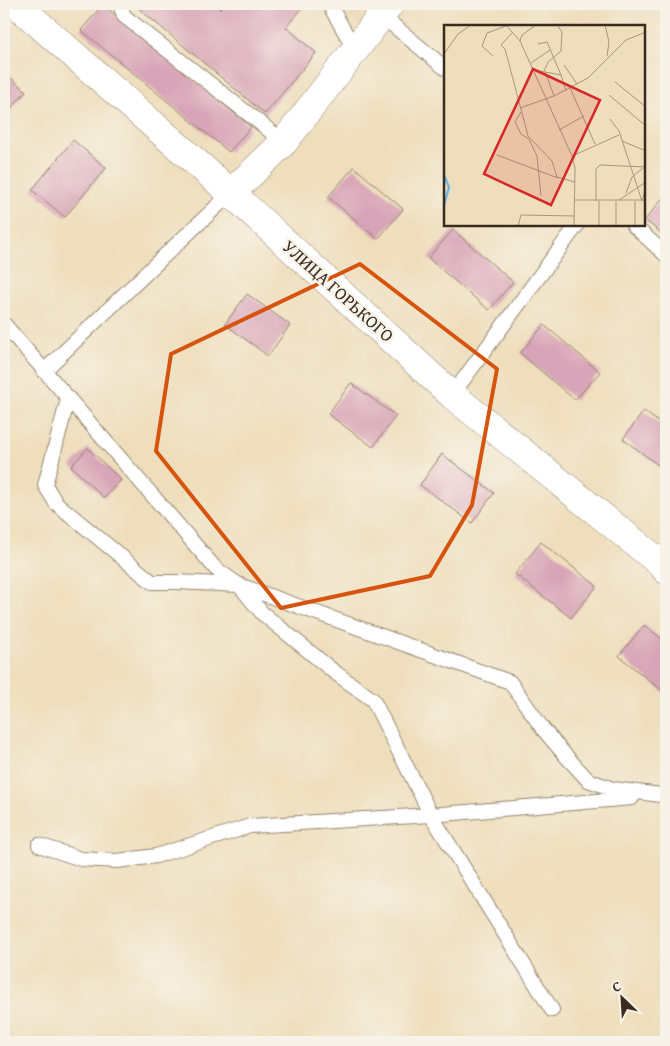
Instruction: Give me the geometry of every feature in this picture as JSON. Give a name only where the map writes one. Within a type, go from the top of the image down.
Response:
[{"type":"street","name":"УЛИЦА ГОРЬКОГО","points":[[16,4],[231,194],[452,395],[664,562]]},
{"type":"street","points":[[231,194],[284,142],[386,10]]},
{"type":"lane","points":[[120,4],[124,16],[284,142]]},
{"type":"lane","points":[[329,4],[355,50]]},
{"type":"lane","points":[[386,10],[444,67]]},
{"type":"lane","points":[[44,371],[231,194]]},
{"type":"lane","points":[[452,395],[576,226]]},
{"type":"lane","points":[[634,226],[666,255]]},
{"type":"lane","points":[[4,324],[216,569],[239,585],[510,682],[544,729],[588,780],[614,789],[664,795]]},
{"type":"lane","points":[[68,398],[45,485],[56,502],[152,582],[239,585],[262,613],[373,700],[431,815],[552,1010]]},
{"type":"lane","points":[[39,845],[81,858],[117,861],[156,856],[250,826],[431,815],[664,795]]},
{"type":"highlighted area","points":[[360,264],[497,369],[472,505],[430,576],[281,608],[156,451],[171,354]]},
{"type":"building","points":[[140,4],[213,4],[220,9],[224,4],[304,4],[286,27],[316,53],[265,114],[137,7]]},
{"type":"building","points":[[103,5],[251,127],[229,152],[81,30]]},
{"type":"building","points":[[4,72],[26,91],[4,117]]},
{"type":"building","points":[[73,140],[106,168],[65,217],[32,190]]},
{"type":"building","points":[[354,167],[403,209],[378,239],[328,197]]},
{"type":"building","points":[[666,194],[666,237],[645,220]]},
{"type":"building","points":[[453,230],[513,282],[489,310],[428,258]]},
{"type":"building","points":[[247,294],[290,325],[268,356],[225,324]]},
{"type":"building","points":[[544,325],[600,372],[575,400],[520,353]]},
{"type":"building","points":[[351,383],[396,416],[373,447],[328,414]]},
{"type":"building","points":[[644,411],[666,428],[666,471],[623,439]]},
{"type":"building","points":[[88,448],[121,480],[104,498],[71,466]]},
{"type":"building","points":[[442,454],[494,493],[472,523],[420,485]]},
{"type":"building","points":[[541,542],[597,586],[571,618],[515,574]]},
{"type":"building","points":[[644,625],[666,642],[666,694],[619,656]]}]
